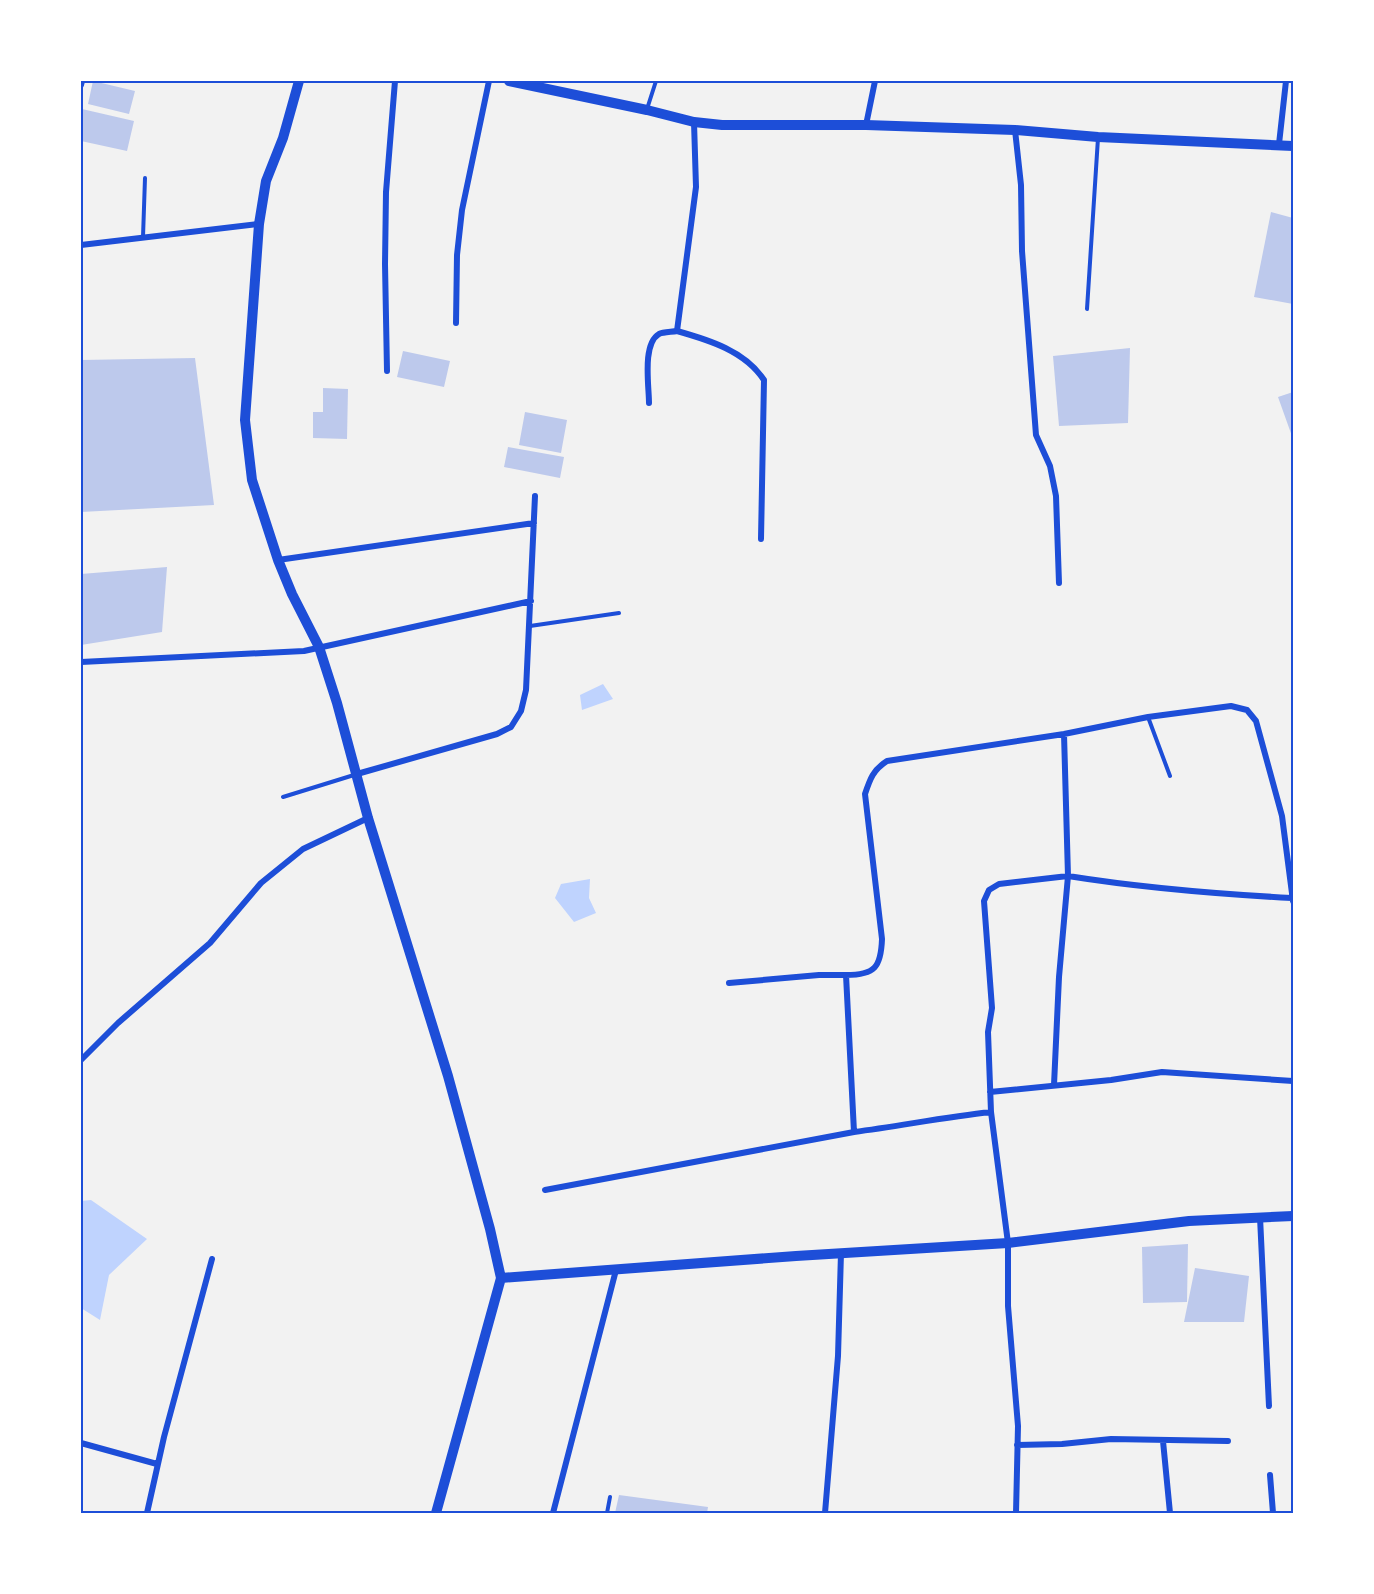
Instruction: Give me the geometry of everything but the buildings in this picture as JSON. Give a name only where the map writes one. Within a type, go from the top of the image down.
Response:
[{"type":"street","points":[[299,81],[284,138],[267,181],[259,224],[245,420],[252,480],[278,560],[292,594],[319,647],[368,818],[448,1076],[501,1278],[436,1513]]},
{"type":"street","points":[[387,371],[386,192],[395,81]]},
{"type":"street","points":[[456,323],[457,255],[462,210],[489,81]]},
{"type":"street","points":[[509,81],[541,84],[694,122],[722,125],[866,125],[1015,130],[1098,137],[1293,146]]},
{"type":"street","points":[[866,125],[875,81]]},
{"type":"street","points":[[1279,144],[1286,81]]},
{"type":"street","points":[[678,331],[696,187],[694,122]]},
{"type":"street","points":[[1015,130],[1021,185],[1022,251],[1036,435],[1050,466],[1056,496],[1059,583]]},
{"type":"street","points":[[81,245],[259,224]]},
{"type":"street","points":[[649,403],[648,356],[650,344],[659,334],[678,331],[706,339],[746,359],[756,368],[764,380],[761,538]]},
{"type":"street","points":[[357,774],[497,734],[511,727],[520,711],[526,690],[535,496]]},
{"type":"street","points":[[278,560],[534,523]]},
{"type":"street","points":[[81,662],[304,651],[531,601]]},
{"type":"street","points":[[729,984],[819,975],[861,975],[874,969],[881,957],[882,939],[865,794],[876,768],[887,762],[1064,734],[1148,717],[1231,706],[1247,710],[1256,721],[1291,857],[1293,900],[1116,884],[1068,876],[999,884],[989,890],[984,902],[992,1008],[988,1032],[991,1112],[1008,1243],[1008,1306],[1018,1426],[1016,1513]]},
{"type":"street","points":[[1054,1085],[1059,977],[1068,876],[1064,734]]},
{"type":"street","points":[[81,1060],[118,1023],[210,943],[261,883],[303,849],[368,818]]},
{"type":"street","points":[[846,975],[854,1132]]},
{"type":"street","points":[[990,1092],[1162,1072],[1293,1081]]},
{"type":"street","points":[[545,1190],[854,1132],[896,1127],[944,1117],[991,1112]]},
{"type":"street","points":[[501,1278],[1008,1243],[1189,1221],[1293,1216]]},
{"type":"street","points":[[1260,1217],[1269,1406]]},
{"type":"street","points":[[825,1513],[838,1356],[841,1253]]},
{"type":"street","points":[[147,1513],[212,1259]]},
{"type":"street","points":[[553,1513],[616,1270]]},
{"type":"street","points":[[1017,1445],[1062,1444],[1111,1439],[1228,1441]]},
{"type":"street","points":[[1163,1441],[1170,1513]]},
{"type":"street","points":[[81,1443],[158,1464]]},
{"type":"street","points":[[1270,1475],[1273,1513]]},
{"type":"lane","points":[[647,110],[656,81]]},
{"type":"lane","points":[[1087,309],[1098,137]]},
{"type":"lane","points":[[143,238],[145,178]]},
{"type":"lane","points":[[530,626],[619,613]]},
{"type":"lane","points":[[1148,717],[1170,776]]},
{"type":"lane","points":[[283,797],[357,774]]},
{"type":"lane","points":[[607,1513],[610,1497]]},
{"type":"water","points":[[603,684],[613,699],[582,710],[580,695]]},
{"type":"water","points":[[590,879],[589,898],[596,913],[574,922],[555,898],[561,884]]},
{"type":"water","points":[[91,1200],[147,1239],[109,1275],[100,1320],[81,1308],[81,1201]]}]
